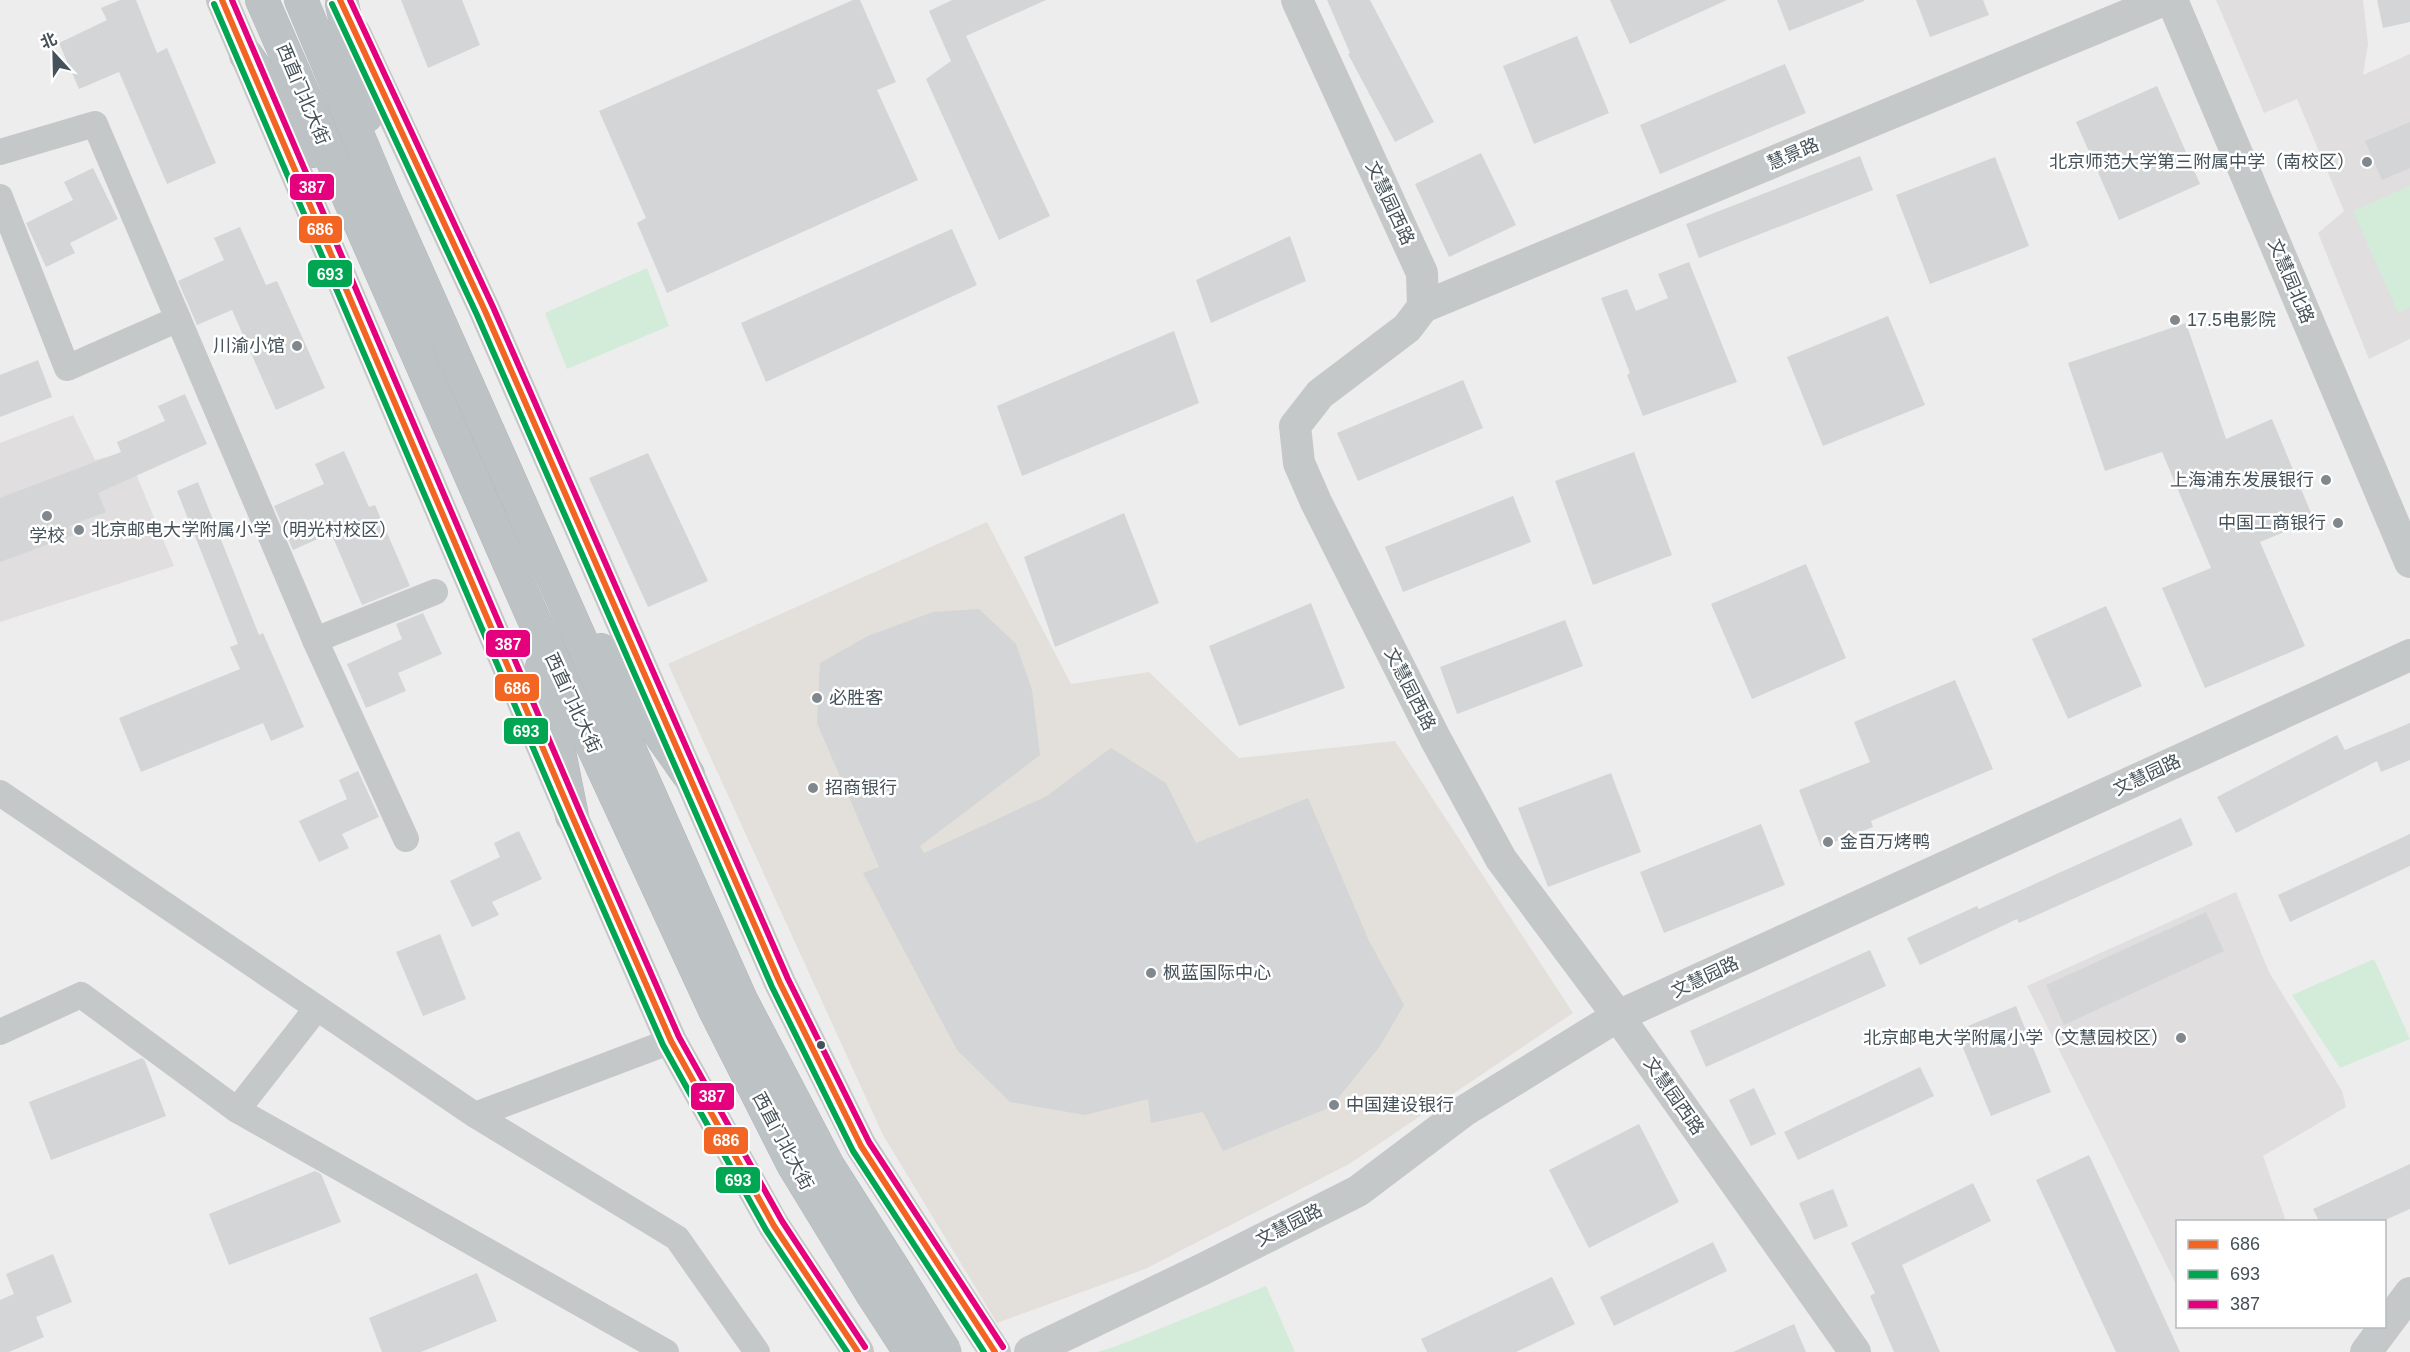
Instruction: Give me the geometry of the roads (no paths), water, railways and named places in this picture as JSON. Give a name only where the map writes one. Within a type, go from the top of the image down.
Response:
[{"type":"highway","name":"西直门北大街","points":[[262,0],[532,615],[715,1010],[794,1166],[884,1284],[945,1352]]},
{"type":"highway","name":"西直门北大街","points":[[301,0],[385,200],[741,1000],[828,1166],[884,1284],[910,1352]]},
{"type":"highway","points":[[341,2],[385,200]]},
{"type":"highway","points":[[246,55],[352,209]]},
{"type":"highway","points":[[556,587],[688,774]]},
{"type":"highway","points":[[532,615],[572,816]]},
{"type":"street","name":"西直门北大街","points":[[222,0],[671,1041],[774,1226],[858,1352]]},
{"type":"street","name":"文慧园西路","points":[[1297,0],[1422,273],[1422,307],[1407,328],[1320,394],[1295,426],[1299,463],[1316,502],[1435,738],[1501,859],[1618,1016],[1855,1352]]},
{"type":"street","name":"慧景路","points":[[1422,307],[2164,0]]},
{"type":"street","name":"文慧园北路","points":[[2172,0],[2410,562]]},
{"type":"street","points":[[341,2],[485,311],[780,983],[856,1136],[995,1352]]},
{"type":"street","points":[[0,152],[95,124],[315,640],[406,839]]},
{"type":"street","points":[[0,197],[67,368],[178,319]]},
{"type":"street","points":[[315,640],[435,592]]},
{"type":"street","name":"文慧园路","points":[[1030,1352],[1358,1191],[1464,1111],[1618,1016],[2410,655]]},
{"type":"street","points":[[0,793],[475,1115],[677,1238],[757,1352]]},
{"type":"street","points":[[0,1032],[81,995],[237,1110],[666,1352]]},
{"type":"street","points":[[237,1110],[317,1008]]},
{"type":"street","points":[[475,1115],[671,1041]]},
{"type":"street","points":[[858,1352],[953,1290]]},
{"type":"street","points":[[2386,1325],[2410,1293]]},
{"type":"street","points":[[2366,1352],[2384,1328]]},
{"type":"place","name":"北京师范大学第三附属中学（南校区）","points":[[2367,162]]},
{"type":"place","name":"17.5电影院","points":[[2175,320]]},
{"type":"place","name":"川渝小馆","points":[[297,346]]},
{"type":"place","name":"上海浦东发展银行","points":[[2326,480]]},
{"type":"place","name":"学校","points":[[47,516]]},
{"type":"place","name":"中国工商银行","points":[[2338,523]]},
{"type":"place","name":"北京邮电大学附属小学（明光村校区）","points":[[79,530]]},
{"type":"place","name":"必胜客","points":[[817,698]]},
{"type":"place","name":"招商银行","points":[[813,788]]},
{"type":"place","name":"金百万烤鸭","points":[[1828,842]]},
{"type":"place","name":"枫蓝国际中心","points":[[1151,973]]},
{"type":"place","name":"北京邮电大学附属小学（文慧园校区）","points":[[2181,1038]]},
{"type":"place","name":"中国建设银行","points":[[1334,1105]]}]
